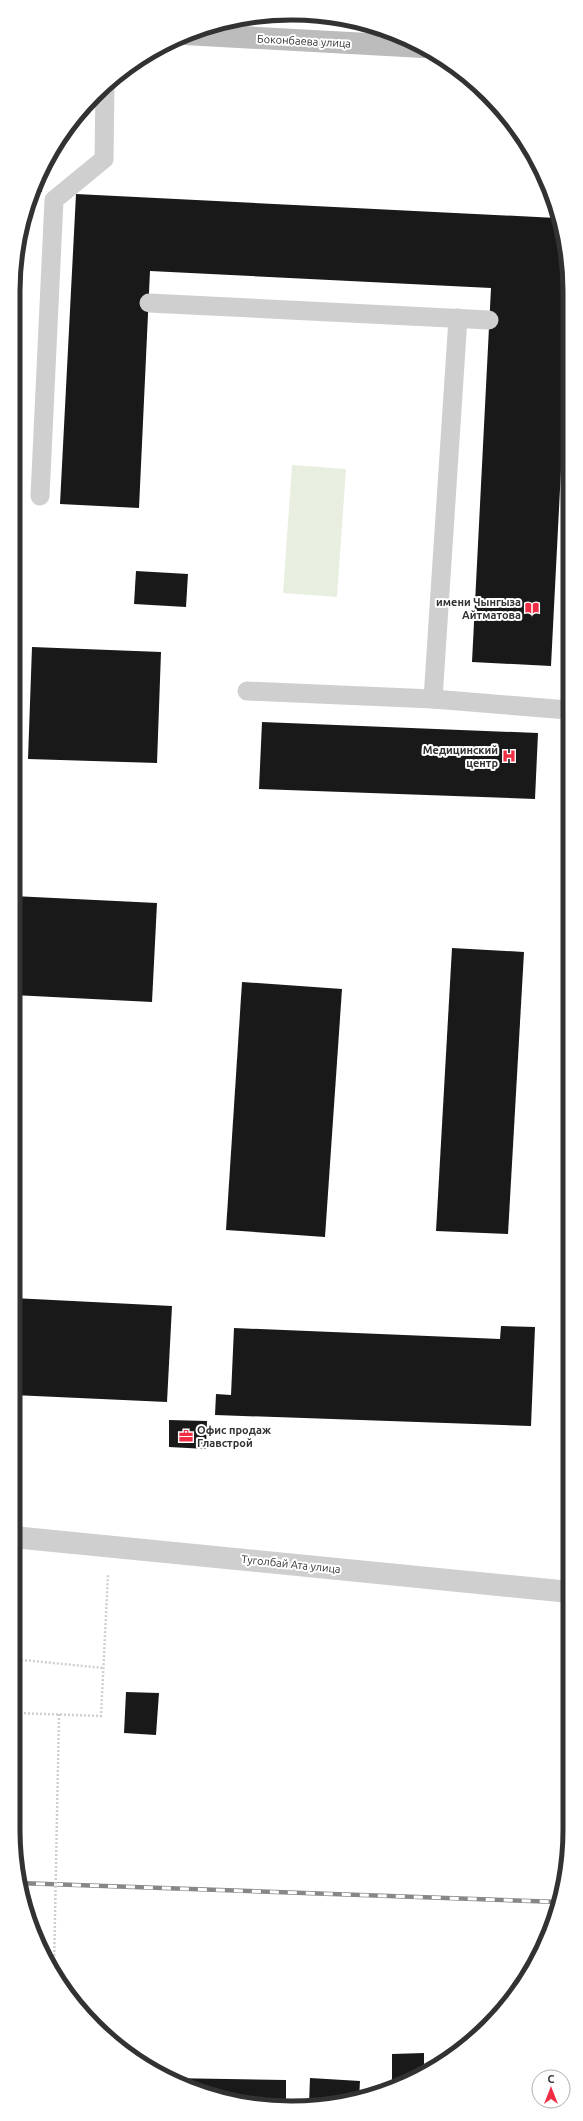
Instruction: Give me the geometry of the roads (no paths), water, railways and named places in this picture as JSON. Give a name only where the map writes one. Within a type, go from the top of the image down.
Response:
[{"type":"main road","name":"Боконбаева улица","points":[[205,34],[410,47]]},
{"type":"street","name":"Туголбай Ата улица","points":[[20,1539],[110,1546],[563,1591]]},
{"type":"lane","points":[[40,496],[54,200],[104,159],[104,96]]},
{"type":"lane","points":[[149,303],[489,320]]},
{"type":"lane","points":[[433,699],[458,318]]},
{"type":"lane","points":[[246,691],[433,699],[563,710]]},
{"type":"railway","points":[[25,1883],[553,1902]]},
{"type":"place","name":"имени Чынгыза Айтматова","points":[[532,608]]},
{"type":"place","name":"Медицинский центр","points":[[509,756]]},
{"type":"place","name":"Офис продаж Главстрой","points":[[186,1436]]}]
